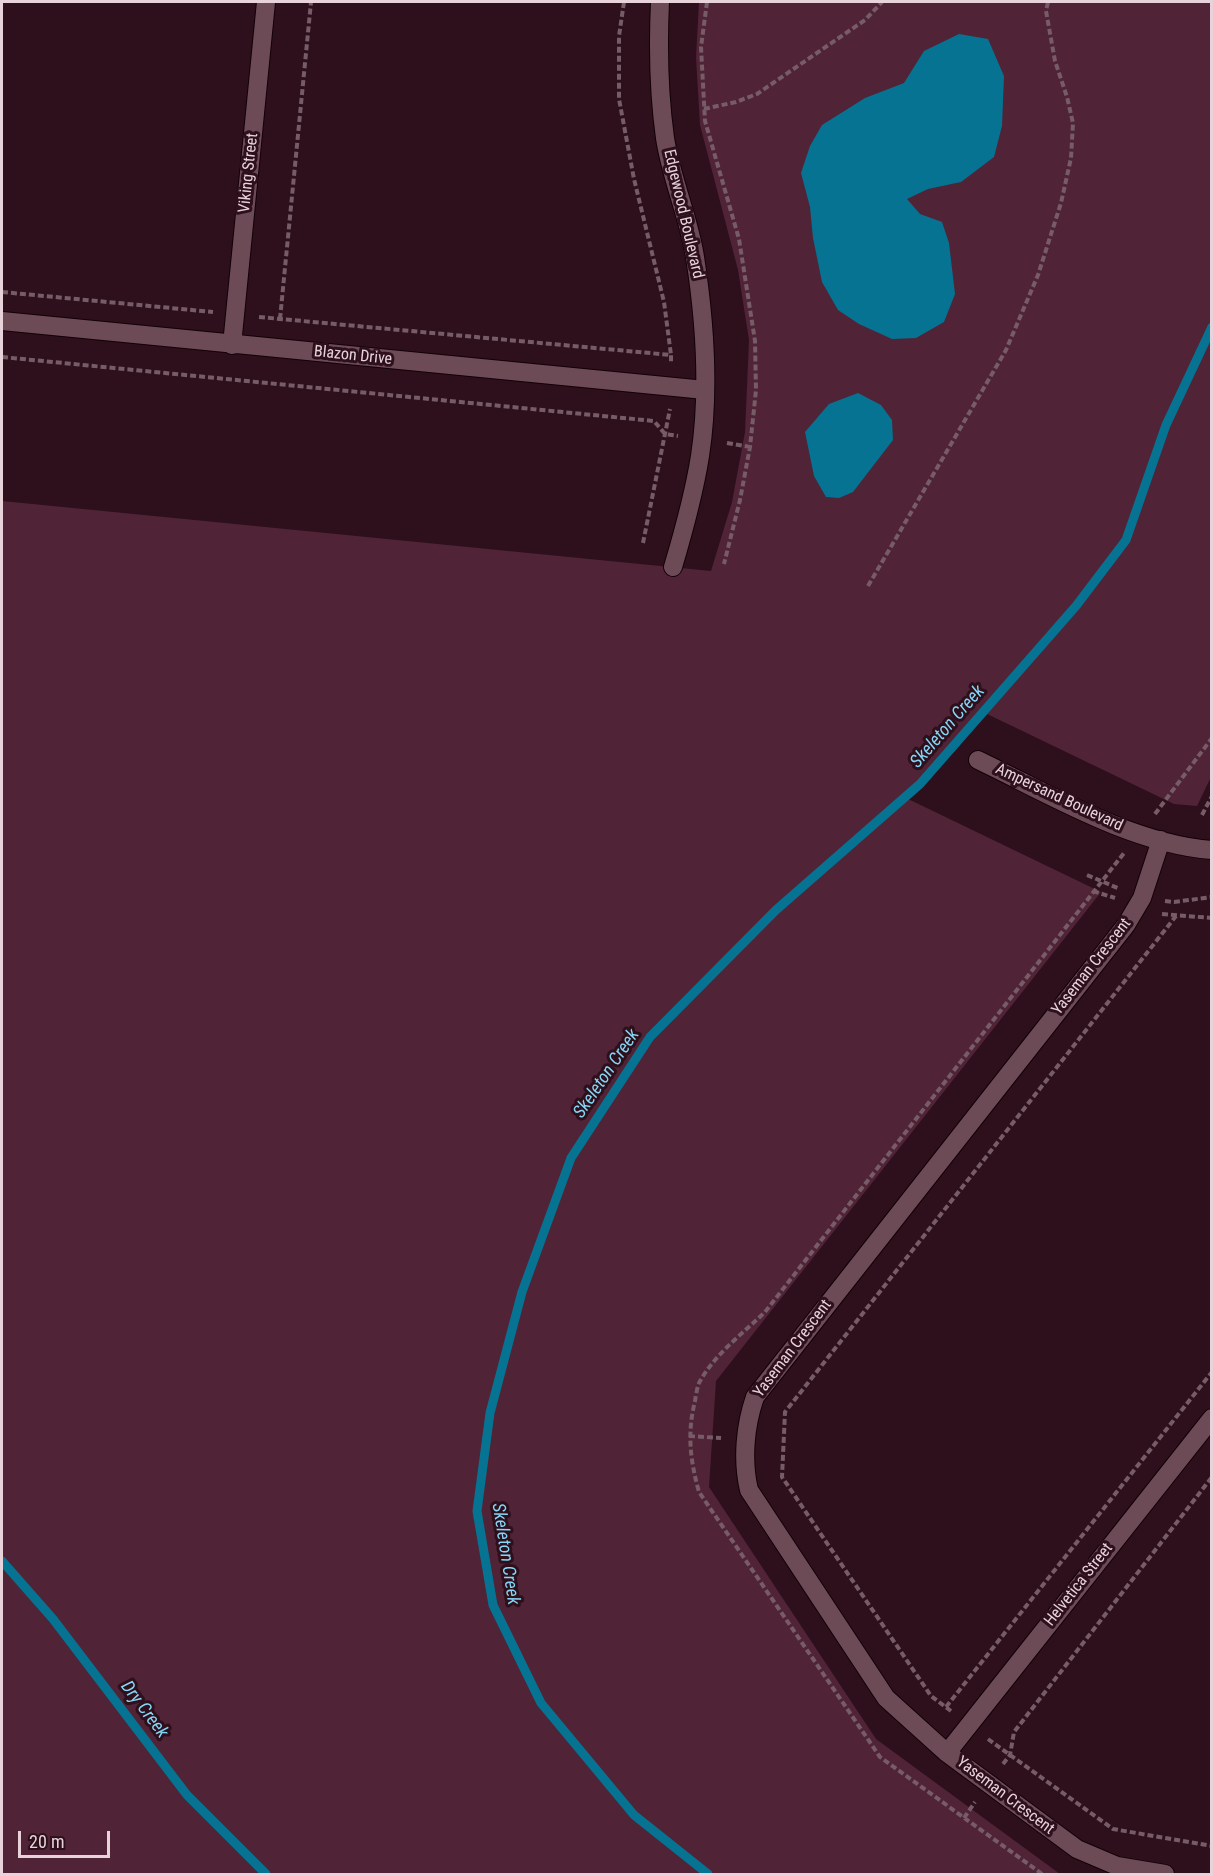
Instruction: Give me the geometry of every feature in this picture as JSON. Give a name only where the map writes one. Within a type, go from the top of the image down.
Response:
[{"type":"street","name":"Viking Street","points":[[232,345],[266,2]]},
{"type":"street","name":"Edgewood Boulevard","points":[[660,2],[665,137],[695,254],[704,340],[705,390],[702,439],[688,517],[673,567]]},
{"type":"street","name":"Blazon Drive","points":[[2,321],[705,390]]},
{"type":"street","name":"Ampersand Boulevard","points":[[978,760],[1119,828],[1190,848],[1212,850]]},
{"type":"street","name":"Yaseman Crescent","points":[[1161,840],[1142,898],[1126,925],[755,1396],[749,1415],[745,1470],[749,1490],[886,1698],[947,1753],[1077,1849],[1117,1866],[1165,1875]]},
{"type":"street","name":"Helvetica Street","points":[[947,1753],[1212,1418]]},
{"type":"path","points":[[280,319],[311,2]]},
{"type":"path","points":[[624,2],[619,36],[619,99],[634,179],[664,302],[671,355]]},
{"type":"path","points":[[707,2],[701,47],[705,121],[739,239],[755,341],[756,390],[750,447],[724,564]]},
{"type":"path","points":[[704,109],[736,102],[757,94],[865,20],[882,2]]},
{"type":"path","points":[[868,586],[1006,350],[1038,276],[1071,158],[1073,123],[1056,61],[1046,11],[1048,2]]},
{"type":"path","points":[[2,357],[654,421],[665,434],[702,439]]},
{"type":"path","points":[[1042,1875],[880,1757],[699,1492],[691,1463],[689,1436],[692,1414],[698,1385],[715,1361],[765,1312],[1212,738]]},
{"type":"path","points":[[1202,815],[1212,796]]},
{"type":"path","points":[[1156,913],[1212,918]]},
{"type":"path","points":[[1176,916],[785,1412],[782,1477],[931,1696],[1113,1829],[1212,1846]]},
{"type":"path","points":[[946,1707],[1212,1372]]},
{"type":"path","points":[[964,1818],[1010,1755],[1014,1732],[1212,1477]]},
{"type":"shaded area","points":[[699,2],[1211,2],[1211,777],[1197,806],[1174,804],[983,712],[920,784],[904,797],[1101,892],[716,1381],[709,1487],[876,1739],[1060,1874],[2,1874],[2,501],[711,571],[732,502],[745,432],[749,340],[738,270],[700,125],[696,57]]},
{"type":"water","points":[[959,34],[988,39],[1004,76],[1002,126],[994,157],[961,182],[928,189],[907,199],[920,214],[942,222],[949,243],[955,294],[944,322],[916,338],[892,339],[859,324],[838,310],[822,282],[813,238],[810,207],[801,173],[810,146],[822,125],[865,98],[904,83],[924,51]]},
{"type":"water","points":[[858,393],[881,405],[892,420],[893,440],[853,492],[839,498],[826,497],[814,476],[805,432],[829,404]]},
{"type":"waterway","name":"Skeleton Creek","points":[[708,1874],[634,1815],[541,1703],[493,1605],[477,1511],[490,1413],[522,1292],[571,1158],[650,1037],[776,910],[920,784],[1076,606],[1126,540],[1166,425],[1212,327]]},
{"type":"waterway","name":"Dry Creek","points":[[2,1561],[53,1619],[187,1795],[266,1874]]}]
